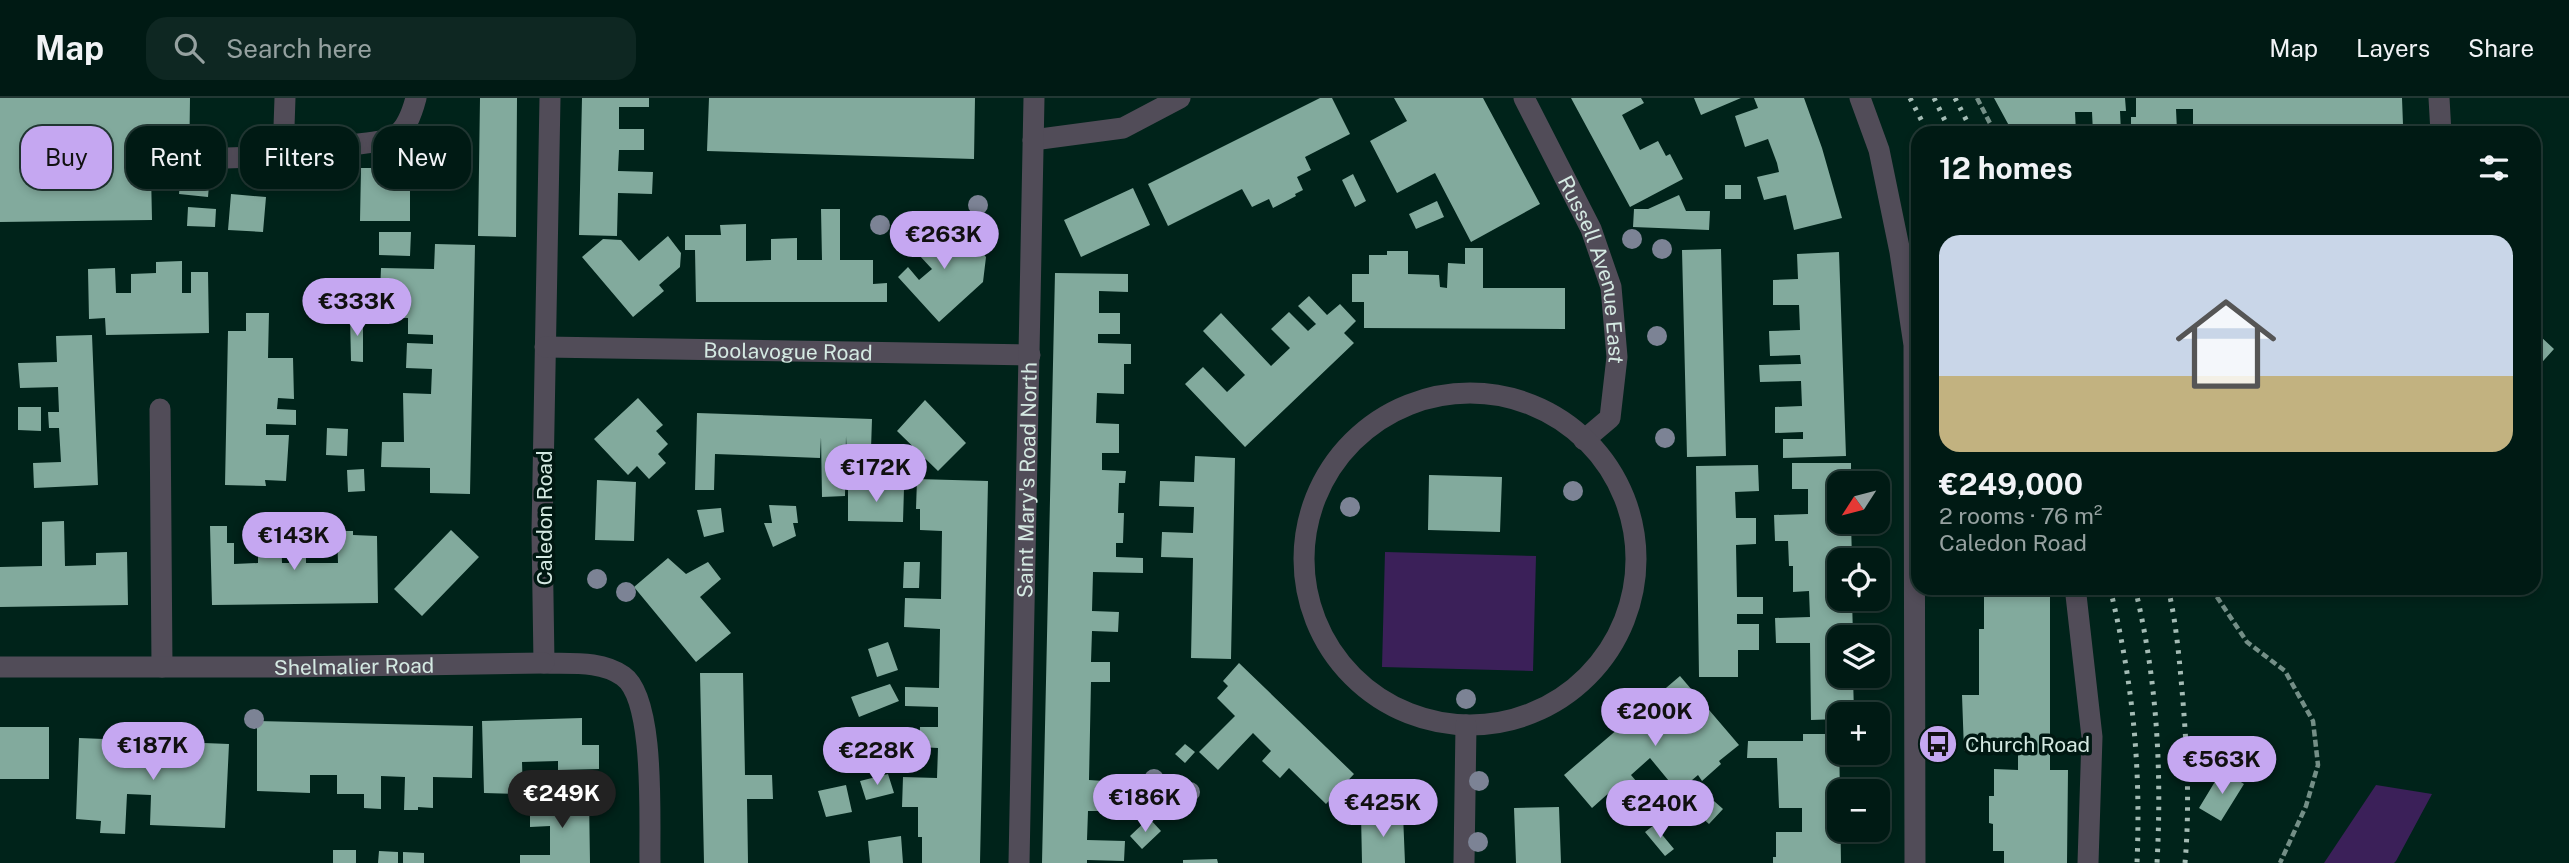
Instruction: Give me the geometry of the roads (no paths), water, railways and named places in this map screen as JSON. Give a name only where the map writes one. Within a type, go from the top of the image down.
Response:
[{"type":"street","points":[[226,158],[283,156],[285,98]]},
{"type":"street","points":[[359,144],[391,140],[408,122],[416,98]]},
{"type":"street","name":"Caledon Road","points":[[544,663],[542,532],[550,98]]},
{"type":"street","name":"Saint Mary's Road North","points":[[1019,863],[1034,98]]},
{"type":"street","points":[[1033,139],[1123,128],[1180,98]]},
{"type":"street","name":"Russell Avenue East","points":[[1524,98],[1591,229],[1611,287],[1616,357],[1610,418],[1584,440]]},
{"type":"street","points":[[1860,98],[1879,150],[1900,252],[1911,325]]},
{"type":"street","points":[[2439,98],[2441,126]]},
{"type":"street","name":"Boolavogue Road","points":[[545,347],[1030,355]]},
{"type":"street","points":[[1479,394],[1513,399],[1547,413],[1584,440],[1604,462],[1622,493],[1636,550],[1635,575],[1626,616],[1614,643],[1580,684],[1563,697],[1517,719],[1484,725],[1466,725],[1433,721],[1397,708],[1371,692],[1336,657],[1314,614],[1304,568],[1307,531],[1320,489],[1345,450],[1373,425],[1409,405],[1447,395],[1479,394]]},
{"type":"street","points":[[160,409],[162,667]]},
{"type":"street","points":[[1914,595],[1915,863]]},
{"type":"street","points":[[2076,595],[2092,737],[2088,863]]},
{"type":"street","points":[[544,663],[604,666],[624,676],[638,693],[647,734],[650,863]]},
{"type":"street","name":"Shelmalier Road","points":[[0,667],[544,663]]},
{"type":"street","points":[[1464,863],[1466,725]]},
{"type":"railway","points":[[1910,98],[1924,126]]},
{"type":"railway","points":[[1934,98],[1948,126]]},
{"type":"railway","points":[[1955,98],[1969,126]]},
{"type":"railway","points":[[2112,595],[2134,725],[2138,792],[2137,863]]},
{"type":"railway","points":[[2136,595],[2148,656],[2156,725],[2159,794],[2157,863]]},
{"type":"railway","points":[[2169,595],[2177,639],[2185,733],[2188,798],[2185,863]]},
{"type":"place","name":"Church Road","points":[[1938,744]]}]
